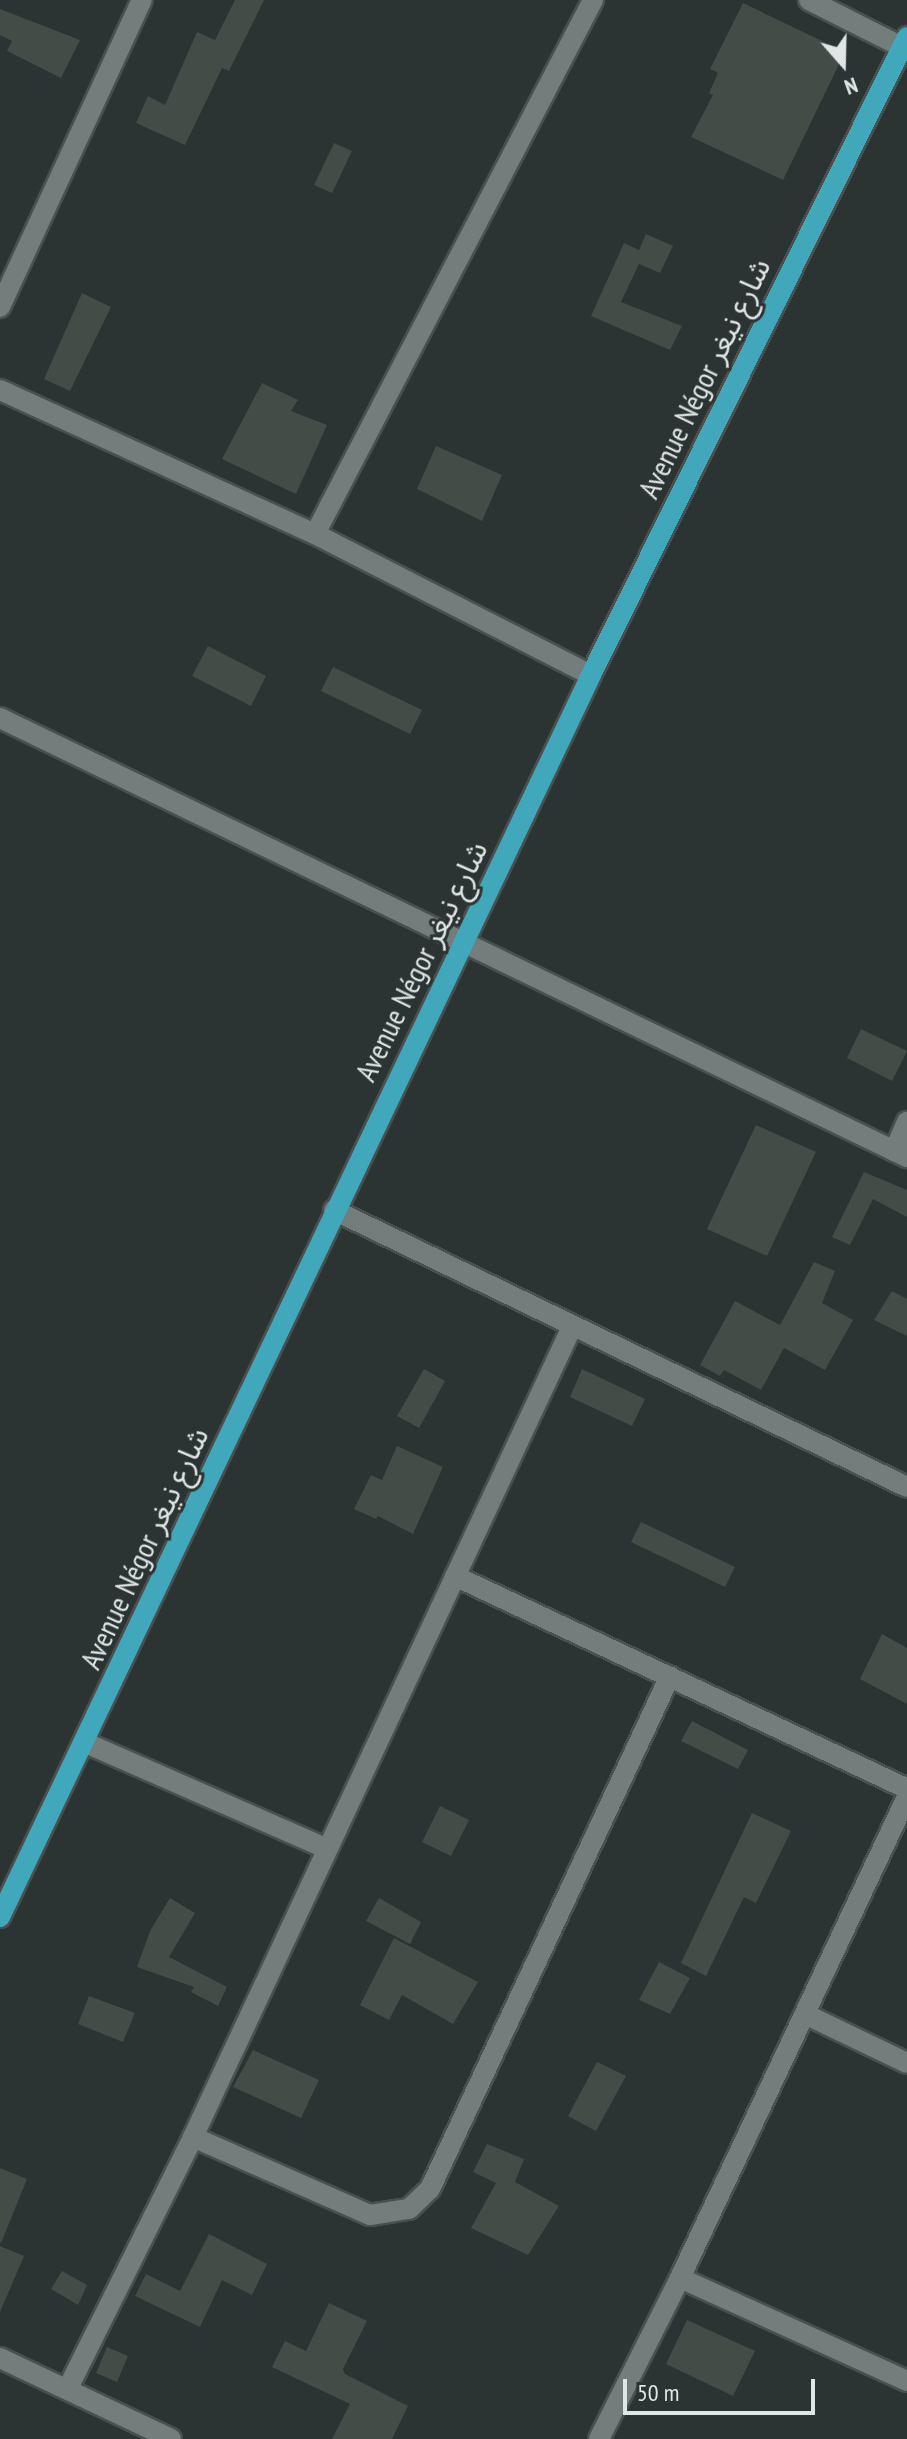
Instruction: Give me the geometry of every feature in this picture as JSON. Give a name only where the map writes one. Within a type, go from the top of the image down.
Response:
[{"type":"main road","name":"Avenue Négor شارع نيغر","points":[[0,1917],[86,1743],[334,1210],[591,675],[905,42]]},
{"type":"street","points":[[0,307],[142,0]]},
{"type":"street","points":[[315,534],[593,0]]},
{"type":"street","points":[[809,0],[905,42]]},
{"type":"street","points":[[0,390],[315,534],[591,675]]},
{"type":"street","points":[[0,718],[900,1154],[907,1122]]},
{"type":"street","points":[[334,1210],[907,1487]]},
{"type":"street","points":[[68,2388],[193,2137],[325,1848],[572,1327]]},
{"type":"street","points":[[455,1576],[907,1789]]},
{"type":"street","points":[[193,2137],[370,2215],[409,2209],[430,2189],[670,1676]]},
{"type":"street","points":[[86,1743],[325,1848]]},
{"type":"street","points":[[599,2439],[680,2278],[907,1797]]},
{"type":"street","points":[[805,2014],[907,2063]]},
{"type":"street","points":[[680,2278],[907,2381]]},
{"type":"street","points":[[0,2358],[171,2439]]},
{"type":"building","points":[[235,0],[264,0],[229,71],[222,68],[185,145],[136,123],[148,96],[165,105],[197,32],[215,40]]},
{"type":"building","points":[[743,3],[845,52],[783,180],[691,137],[713,95],[709,93],[718,73],[710,69]]},
{"type":"building","points":[[0,9],[80,40],[61,78],[7,51],[12,41],[0,35]]},
{"type":"building","points":[[334,143],[352,151],[332,193],[314,185]]},
{"type":"building","points":[[646,234],[673,246],[660,273],[639,264],[621,302],[682,326],[670,350],[591,316],[624,243],[639,250]]},
{"type":"building","points":[[82,293],[111,307],[70,391],[44,379]]},
{"type":"building","points":[[262,383],[298,400],[291,411],[327,425],[296,494],[222,459]]},
{"type":"building","points":[[436,446],[502,475],[482,521],[417,489]]},
{"type":"building","points":[[208,646],[266,676],[251,706],[192,676]]},
{"type":"building","points":[[333,667],[422,710],[410,734],[321,691]]},
{"type":"building","points":[[861,1029],[907,1051],[892,1081],[847,1058]]},
{"type":"building","points":[[756,1125],[816,1152],[767,1256],[707,1229]]},
{"type":"building","points":[[864,1172],[907,1190],[907,1217],[873,1199],[850,1245],[832,1237]]},
{"type":"building","points":[[814,1262],[835,1271],[822,1303],[853,1320],[825,1370],[784,1348],[761,1390],[724,1370],[720,1376],[700,1365],[735,1301],[780,1325]]},
{"type":"building","points":[[892,1291],[907,1299],[907,1336],[874,1320]]},
{"type":"building","points":[[424,1369],[445,1381],[419,1428],[397,1416]]},
{"type":"building","points":[[582,1369],[645,1399],[632,1426],[570,1397]]},
{"type":"building","points":[[397,1446],[443,1467],[413,1534],[378,1516],[376,1519],[354,1509],[371,1475],[382,1480]]},
{"type":"building","points":[[641,1522],[735,1567],[725,1587],[631,1542]]},
{"type":"building","points":[[882,1634],[907,1648],[907,1704],[860,1679]]},
{"type":"building","points":[[692,1721],[748,1750],[738,1769],[681,1741]]},
{"type":"building","points":[[440,1806],[469,1820],[451,1856],[422,1842]]},
{"type":"building","points":[[752,1813],[791,1831],[756,1903],[744,1897],[706,1976],[681,1963]]},
{"type":"building","points":[[170,1898],[195,1913],[169,1957],[227,1987],[218,2006],[191,1992],[194,1987],[137,1967],[150,1931]]},
{"type":"building","points":[[379,1898],[421,1922],[410,1944],[366,1921]]},
{"type":"building","points":[[394,1938],[478,1982],[453,2024],[402,1995],[389,2020],[360,2005]]},
{"type":"building","points":[[659,1962],[690,1978],[670,2014],[639,2000]]},
{"type":"building","points":[[89,1996],[135,2013],[123,2042],[78,2024]]},
{"type":"building","points":[[253,2050],[319,2080],[301,2118],[233,2087]]},
{"type":"building","points":[[597,2062],[626,2076],[596,2131],[568,2116]]},
{"type":"building","points":[[487,2144],[524,2159],[515,2182],[559,2206],[528,2255],[471,2228],[496,2183],[473,2172]]},
{"type":"building","points":[[0,2168],[27,2179],[1,2243],[0,2242]]},
{"type":"building","points":[[209,2234],[267,2264],[252,2295],[222,2280],[200,2327],[135,2296],[146,2274],[180,2291]]},
{"type":"building","points":[[0,2246],[24,2256],[0,2312]]},
{"type":"building","points":[[62,2271],[87,2285],[78,2305],[51,2289]]},
{"type":"building","points":[[329,2303],[367,2321],[343,2369],[345,2374],[408,2406],[392,2439],[332,2439],[350,2404],[272,2367],[285,2341],[306,2351]]},
{"type":"building","points":[[687,2320],[755,2351],[733,2396],[666,2364]]},
{"type":"building","points":[[107,2347],[128,2356],[117,2382],[96,2373]]}]
